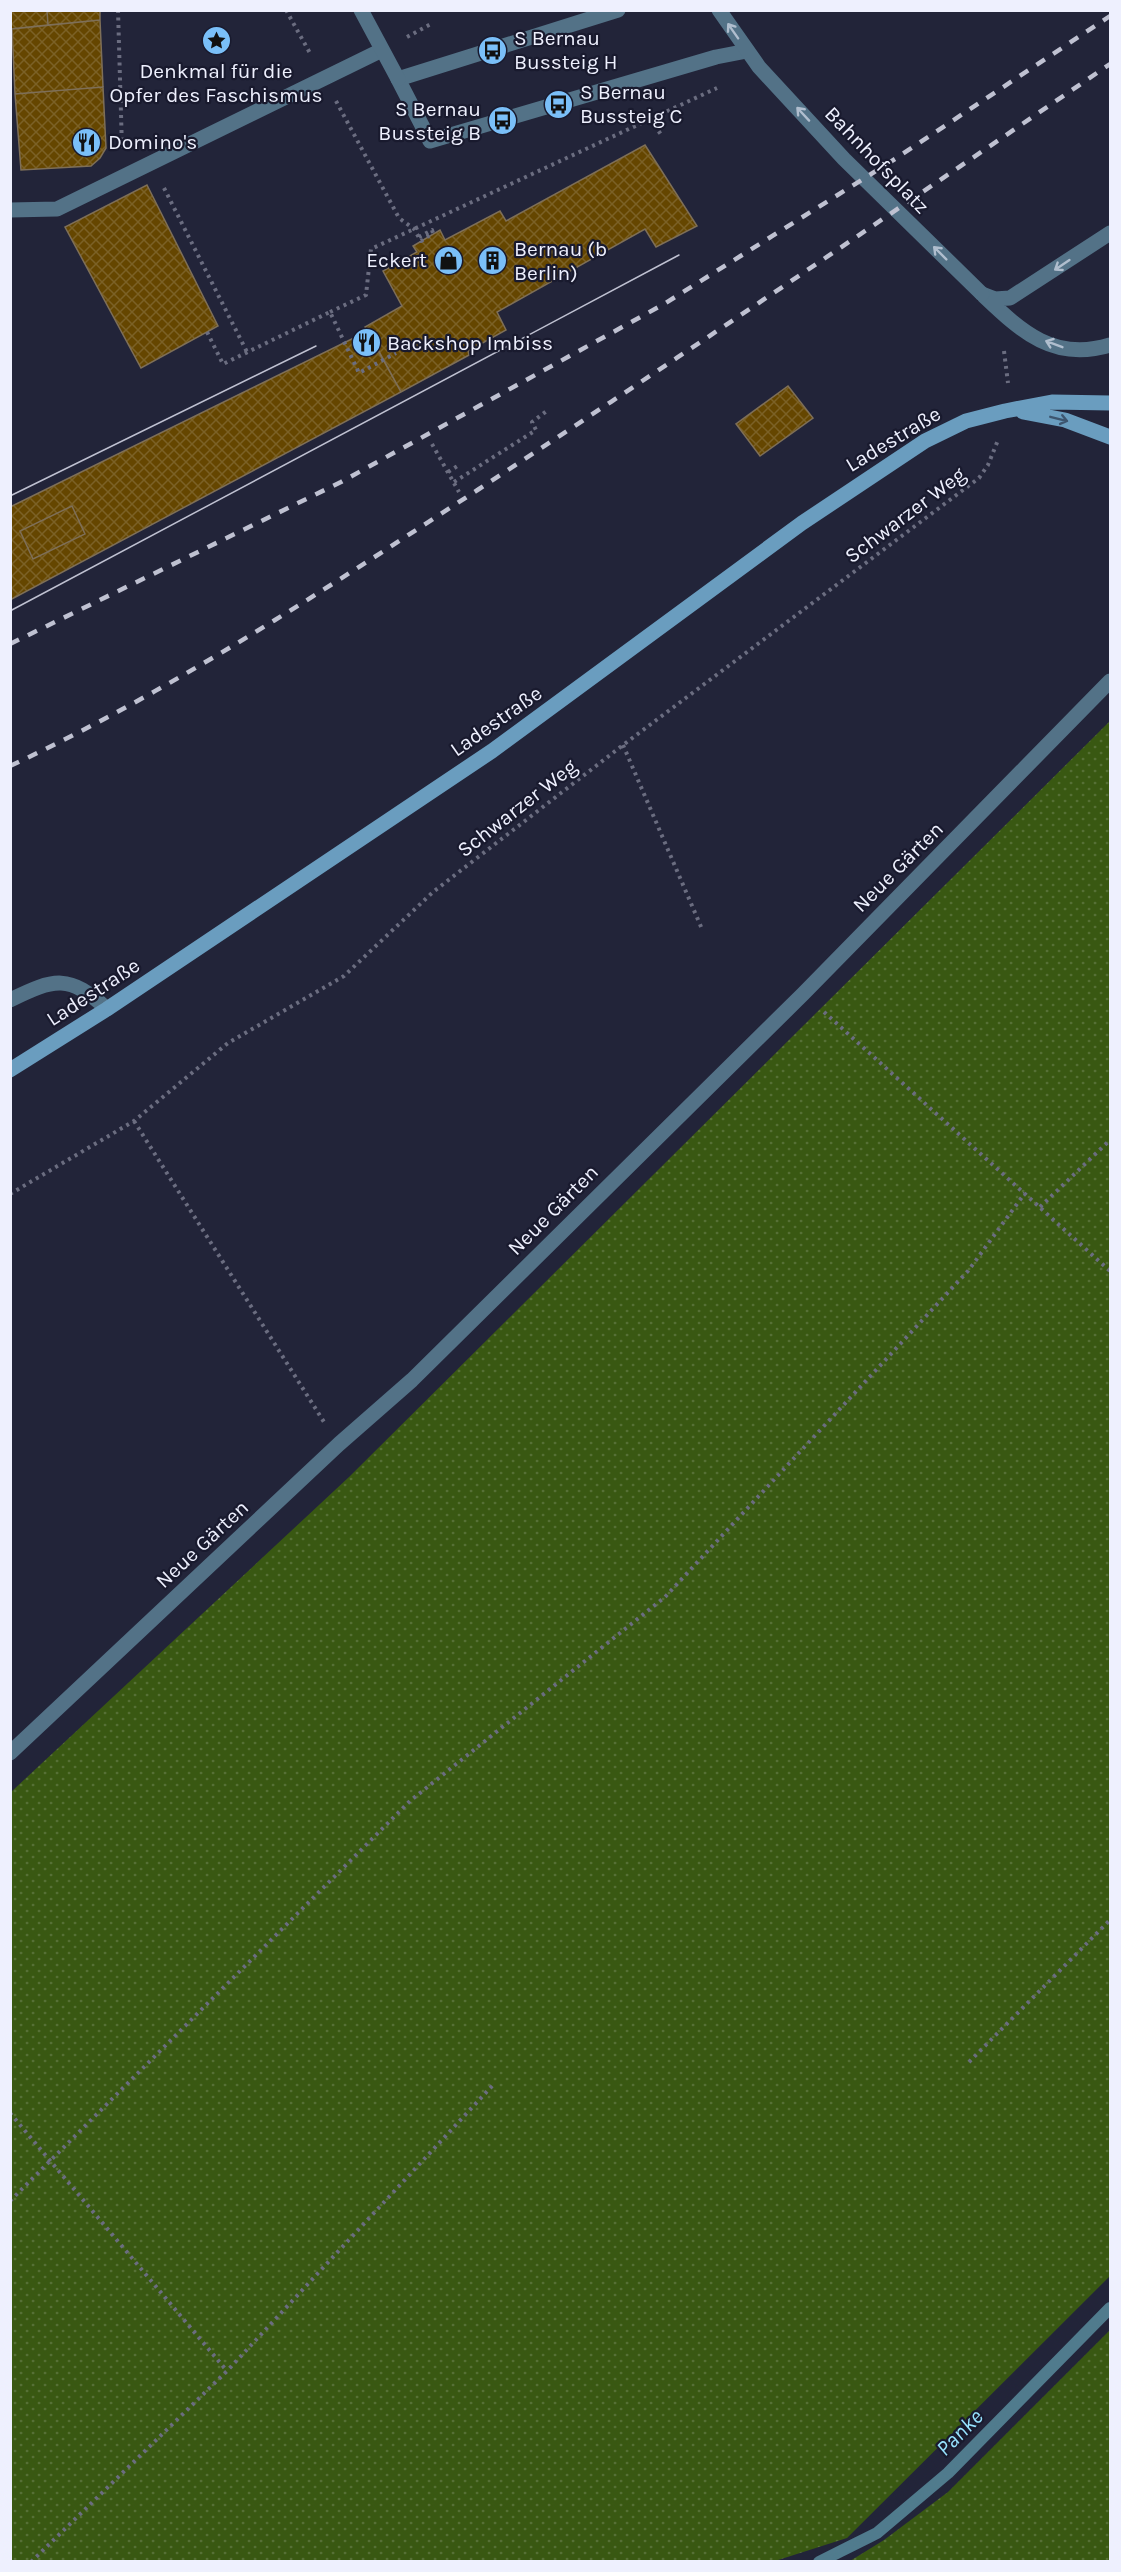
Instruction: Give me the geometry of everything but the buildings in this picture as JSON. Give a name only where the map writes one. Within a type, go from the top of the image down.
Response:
[{"type":"street","points":[[361,10],[430,141],[716,57],[747,51]]},
{"type":"street","points":[[398,79],[618,10]]},
{"type":"street","name":"Bahnhofsplatz","points":[[719,10],[759,67],[844,159],[981,294],[1024,333],[1069,350],[1110,345]]},
{"type":"street","points":[[10,210],[57,209],[382,50]]},
{"type":"street","points":[[981,294],[995,299],[1011,298],[1110,233]]},
{"type":"street","name":"Ladestraße","points":[[10,1070],[107,1009],[492,751],[802,523],[925,441],[966,421],[1005,411],[1052,402],[1110,403]]},
{"type":"street","name":"Ladestraße","points":[[1005,411],[1065,420],[1110,437]]},
{"type":"street","name":"Neue Gärten","points":[[10,1753],[339,1444],[412,1380],[803,994],[1110,681]]},
{"type":"street","points":[[10,1000],[31,990],[61,981],[85,988],[107,1009]]},
{"type":"path","points":[[118,10],[123,177]]},
{"type":"path","points":[[286,10],[399,218],[419,237]]},
{"type":"path","points":[[207,332],[223,364],[366,295],[371,249],[759,67]]},
{"type":"path","points":[[650,119],[662,136]]},
{"type":"path","points":[[151,164],[247,352]]},
{"type":"path","points":[[330,312],[359,373],[396,353]]},
{"type":"path","name":"Schwarzer Weg","points":[[10,1194],[134,1121],[228,1043],[344,976],[433,892],[623,745],[979,478],[991,458],[1005,411],[1008,380],[1003,346]]},
{"type":"path","points":[[453,482],[536,430],[532,422],[549,410]]},
{"type":"path","points":[[432,444],[459,492]]},
{"type":"path","points":[[448,472],[459,465]]},
{"type":"path","points":[[623,745],[702,929]]},
{"type":"path","points":[[803,994],[1110,1271]]},
{"type":"path","points":[[134,1121],[339,1444]]},
{"type":"path","points":[[1040,1207],[1110,1140]]},
{"type":"path","points":[[10,2201],[410,1801],[665,1597],[968,1271],[1025,1193]]},
{"type":"path","points":[[969,2062],[1110,1920]]},
{"type":"path","points":[[31,2562],[227,2371],[493,2085]]},
{"type":"path","points":[[10,2113],[227,2371]]},
{"type":"green space","points":[[1110,721],[1110,2276],[847,2538],[775,2561],[11,2561],[11,1792],[349,1477]]},
{"type":"green space","points":[[1110,2330],[1110,2561],[850,2561],[884,2540],[948,2492]]},
{"type":"waterway","name":"Panke","points":[[819,2562],[877,2533],[948,2473],[1110,2308]]},
{"type":"tram line","points":[[10,611],[679,255]]},
{"type":"tram line","points":[[10,496],[316,346]]},
{"type":"railway","points":[[10,644],[341,482],[664,304],[895,159],[1110,16]]},
{"type":"railway","points":[[10,766],[132,704],[191,671],[365,563],[717,331],[1110,64]]},
{"type":"place","name":"Denkmal für die Opfer des Faschismus","points":[[216,40]]},
{"type":"place","name":"S Bernau Bussteig H","points":[[493,50]]},
{"type":"place","name":"S Bernau Bussteig C","points":[[559,104]]},
{"type":"place","name":"S Bernau Bussteig B","points":[[502,121]]},
{"type":"place","name":"Domino's","points":[[87,142]]},
{"type":"place","name":"Eckert","points":[[448,260]]},
{"type":"place","name":"Bernau (b Berlin)","points":[[493,261]]},
{"type":"place","name":"Backshop Imbiss","points":[[366,343]]}]
